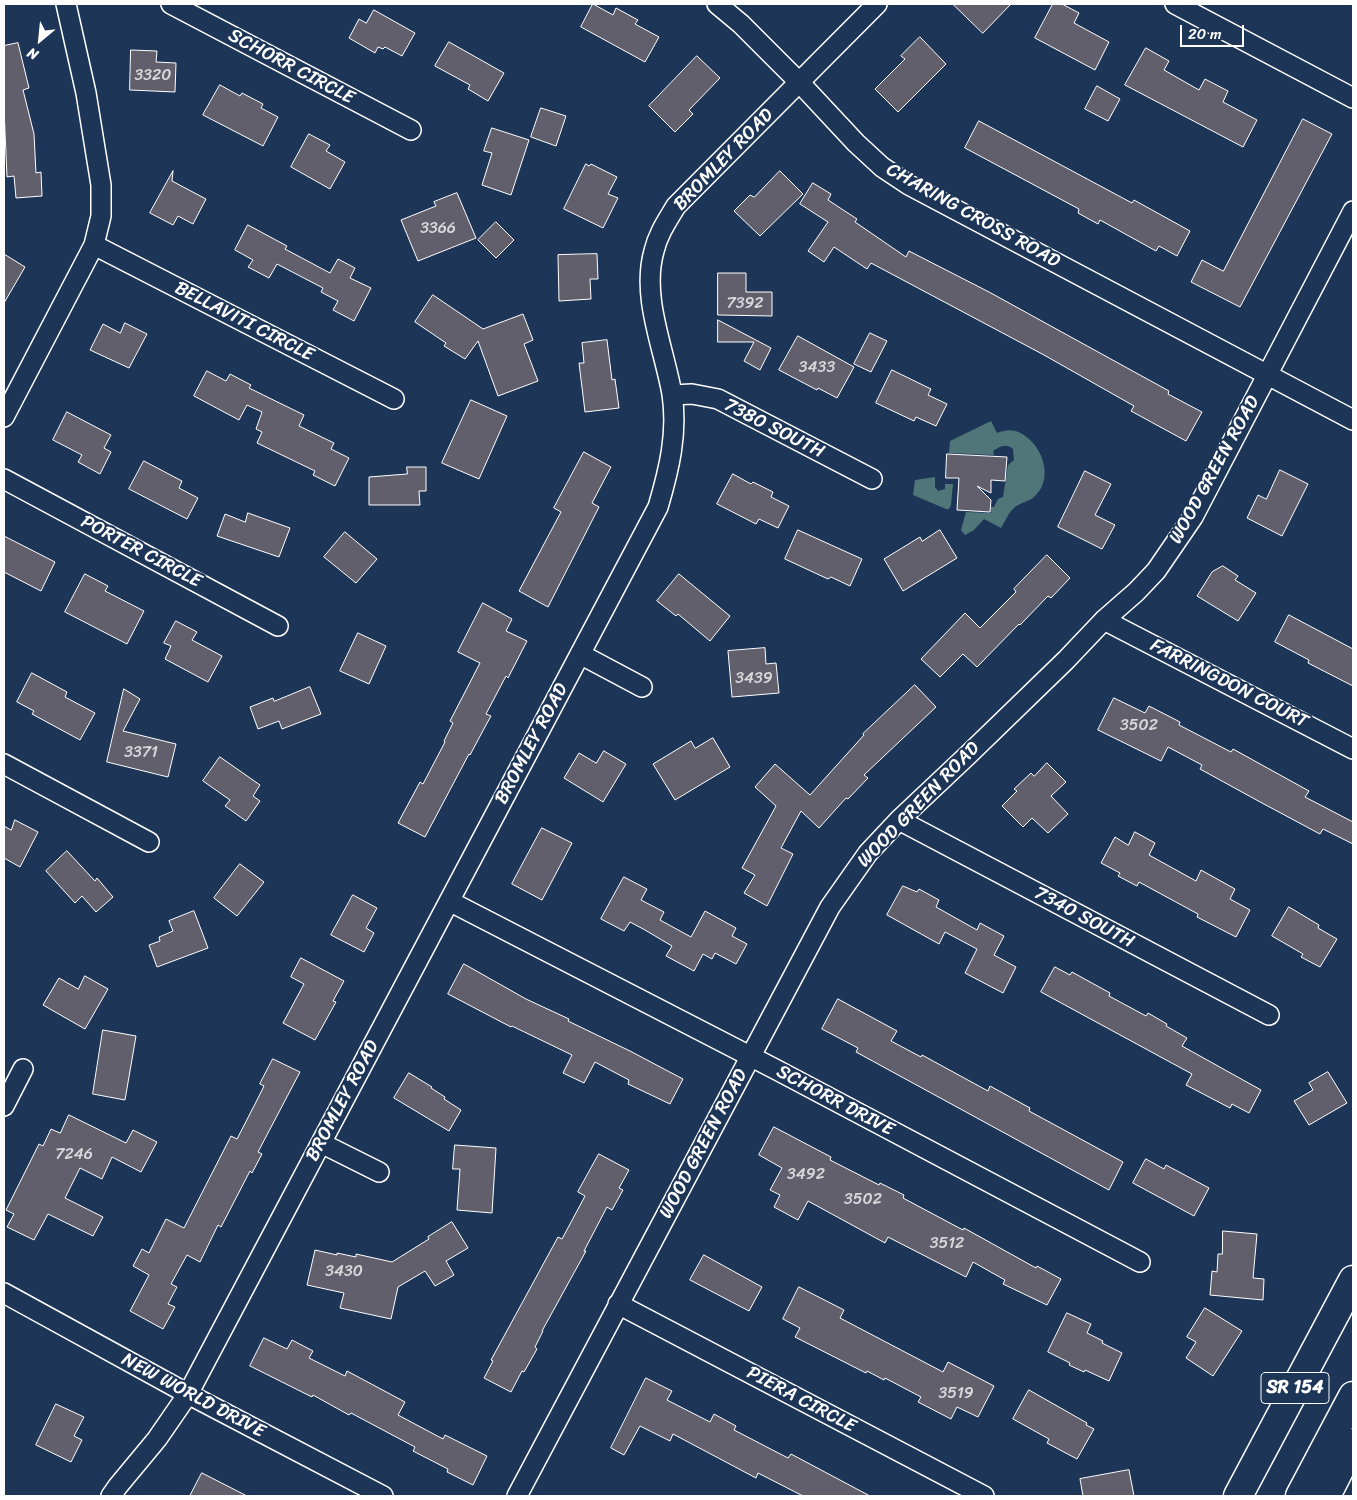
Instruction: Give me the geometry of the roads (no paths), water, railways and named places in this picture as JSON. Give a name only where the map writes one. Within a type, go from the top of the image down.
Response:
[{"type":"highway","name":"SR 154","points":[[1238,1496],[1353,1280]]},
{"type":"highway","name":"SR 154","points":[[1300,1496],[1353,1396]]},
{"type":"highway","points":[[1326,1496],[1353,1443]]},
{"type":"street","points":[[7,405],[94,244],[101,216],[101,185],[86,93],[66,4]]},
{"type":"street","name":"SCHORR CIRCLE","points":[[171,4],[412,130]]},
{"type":"street","name":"CHARING CROSS ROAD","points":[[717,4],[741,24],[856,143],[882,167],[909,185],[1353,420]]},
{"type":"street","name":"BROMLEY ROAD","points":[[111,1496],[157,1439],[188,1394],[658,507],[669,473],[674,438],[672,395],[653,311],[650,270],[654,250],[662,229],[676,206],[877,4]]},
{"type":"street","points":[[1175,4],[1353,98]]},
{"type":"street","name":"WOOD GREEN ROAD","points":[[517,1496],[830,908],[868,853],[899,820],[1156,571],[1193,517],[1353,211]]},
{"type":"street","name":"BELLAVITI CIRCLE","points":[[94,244],[394,399]]},
{"type":"street","name":"7380 SOUTH","points":[[672,395],[692,394],[718,399],[872,479]]},
{"type":"street","name":"PORTER CIRCLE","points":[[4,479],[278,626]]},
{"type":"street","name":"FARRINGDON COURT","points":[[1104,620],[1353,749]]},
{"type":"street","points":[[580,654],[642,688]]},
{"type":"street","points":[[4,764],[149,842]]},
{"type":"street","name":"7340 SOUTH","points":[[899,820],[1269,1015]]},
{"type":"street","name":"SCHORR DRIVE","points":[[449,901],[750,1056],[1140,1262]]},
{"type":"street","points":[[4,1106],[23,1069]]},
{"type":"street","points":[[321,1143],[379,1172]]},
{"type":"street","name":"NEW WORLD DRIVE","points":[[4,1293],[188,1394],[383,1496]]},
{"type":"street","name":"PIERA CIRCLE","points":[[618,1304],[984,1496]]}]
